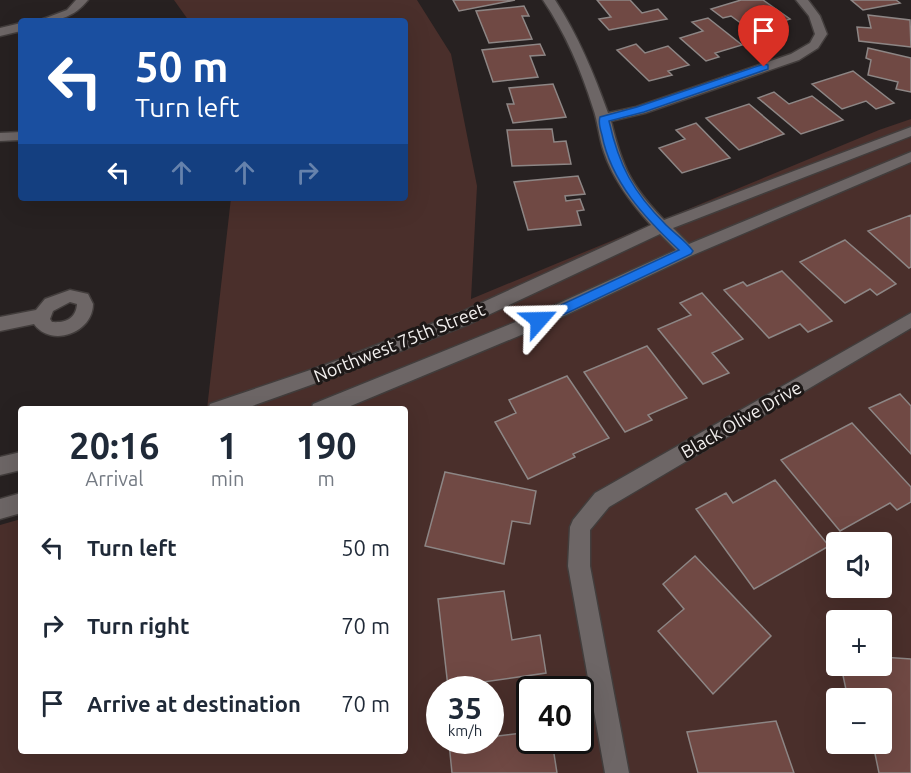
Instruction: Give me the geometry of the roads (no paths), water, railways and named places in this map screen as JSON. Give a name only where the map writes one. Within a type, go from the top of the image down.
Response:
[{"type":"street","points":[[53,18],[71,12],[82,0]]},
{"type":"street","points":[[549,0],[576,44],[603,119],[610,152],[626,184],[661,227],[687,251]]},
{"type":"street","points":[[603,119],[640,110],[717,81],[795,57],[814,45],[821,34],[819,22],[812,9],[802,0]]},
{"type":"street","points":[[0,32],[18,28]]},
{"type":"street","name":"Northwest 75th Street","points":[[229,406],[330,371],[463,319],[661,227],[911,131]]},
{"type":"street","points":[[0,137],[18,136]]},
{"type":"street","points":[[894,136],[911,151]]},
{"type":"street","name":"Northwest 75th Street","points":[[330,406],[539,320],[687,251],[911,157]]},
{"type":"street","points":[[0,324],[41,316]]},
{"type":"street","name":"Black Olive Drive","points":[[617,773],[579,566],[580,527],[602,500],[911,321]]},
{"type":"street","points":[[0,466],[18,462]]},
{"type":"street","points":[[0,509],[18,504]]}]
